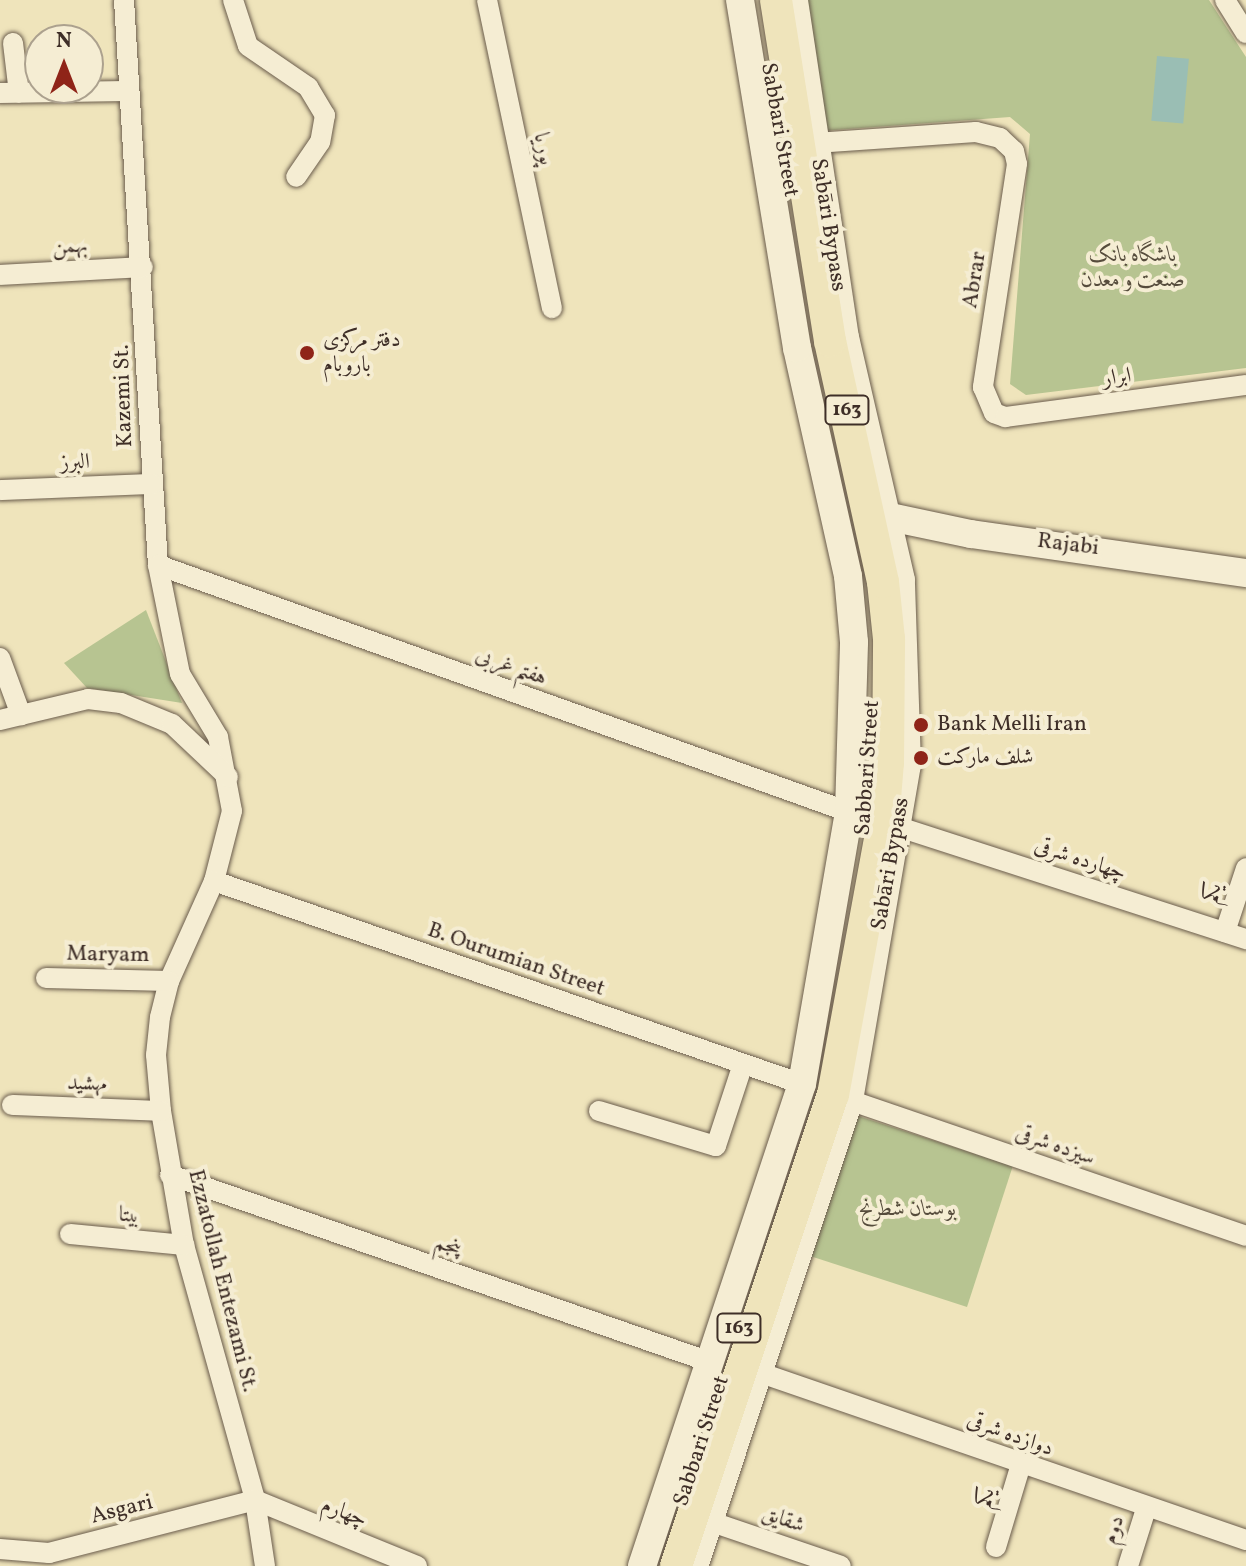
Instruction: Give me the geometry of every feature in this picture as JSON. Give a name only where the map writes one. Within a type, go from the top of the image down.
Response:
[{"type":"main road","points":[[740,0],[797,348],[848,576],[854,674],[875,820]]},
{"type":"main road","name":"Sabbari Street","points":[[676,1566],[825,1092],[875,820],[873,641],[867,584],[815,345],[758,0]]},
{"type":"main road","name":"163","points":[[776,0],[830,341],[874,523],[883,582],[889,639],[875,820]]},
{"type":"main road","name":"Sabāri Bypass","points":[[794,0],[845,338],[890,517],[907,654],[907,765],[875,820]]},
{"type":"main road","name":"Rajabi","points":[[890,517],[971,534],[1246,573]]},
{"type":"main road","points":[[642,1566],[710,1362],[825,1092]]},
{"type":"main road","points":[[694,1566],[758,1372],[825,1092]]},
{"type":"main road","name":"Sabbari Street","points":[[661,1566],[825,1092]]},
{"type":"street","name":"Kazemi St.","points":[[124,0],[126,91],[143,267],[158,565],[180,674],[218,737],[228,777]]},
{"type":"street","points":[[233,0],[248,46],[308,87],[325,115],[320,142],[296,177]]},
{"type":"street","name":"پوریا","points":[[487,0],[552,308]]},
{"type":"street","points":[[1225,0],[1246,33]]},
{"type":"street","points":[[13,43],[9,93],[126,91]]},
{"type":"street","name":"ابرار","points":[[815,143],[976,132],[1000,138],[1014,151],[1017,164],[983,387],[994,413],[1005,417],[1246,385]]},
{"type":"street","name":"بهمن","points":[[0,275],[143,267]]},
{"type":"street","name":"البرز","points":[[0,490],[152,484]]},
{"type":"street","name":"هفتم غربی","points":[[158,565],[875,820]]},
{"type":"street","points":[[0,658],[21,715]]},
{"type":"street","points":[[0,720],[88,699],[121,703],[172,724],[228,777]]},
{"type":"street","name":"Ezzatollah Entezami St.","points":[[228,777],[232,811],[214,881],[169,981],[156,1055],[170,1175],[184,1245],[255,1500],[265,1566]]},
{"type":"street","name":"چهارده شرقی","points":[[875,820],[1246,939]]},
{"type":"street","name":"یکم","points":[[1225,932],[1246,868]]},
{"type":"street","name":"B. Ourumian Street","points":[[214,881],[825,1092]]},
{"type":"street","name":"Maryam","points":[[46,978],[169,981]]},
{"type":"street","points":[[599,1111],[716,1146],[743,1064]]},
{"type":"street","name":"سیزده شرقی","points":[[825,1092],[1246,1236]]},
{"type":"street","name":"مهشید","points":[[12,1105],[161,1111]]},
{"type":"street","name":"پنجم","points":[[170,1175],[710,1362]]},
{"type":"street","name":"بیتا","points":[[70,1234],[184,1245]]},
{"type":"street","name":"دوازده شرقی","points":[[758,1372],[1146,1509],[1246,1540]]},
{"type":"street","name":"یکم","points":[[996,1547],[1021,1464]]},
{"type":"street","name":"Asgari","points":[[0,1549],[49,1553],[255,1500]]},
{"type":"street","name":"چهارم","points":[[255,1500],[417,1566]]},
{"type":"street","name":"دوم","points":[[1128,1566],[1146,1509]]},
{"type":"street","name":"شقایق","points":[[709,1521],[841,1566]]},
{"type":"green space","name":"باشگاه بانک صنعت و معدن","points":[[804,0],[1209,0],[1246,57],[1246,368],[1026,395],[1010,384],[1030,134],[1010,117],[821,131]]},
{"type":"green space","points":[[146,610],[182,703],[87,688],[64,663]]},
{"type":"green space","name":"بوستان شطرنج","points":[[852,1114],[1013,1166],[967,1307],[806,1255]]},
{"type":"water","points":[[1157,56],[1189,59],[1183,124],[1151,121]]},
{"type":"place","name":"دفتر مرکزی باروبام","points":[[307,353]]},
{"type":"place","name":"Bank Melli Iran","points":[[921,725]]},
{"type":"place","name":"شلف مارکت","points":[[921,758]]}]
